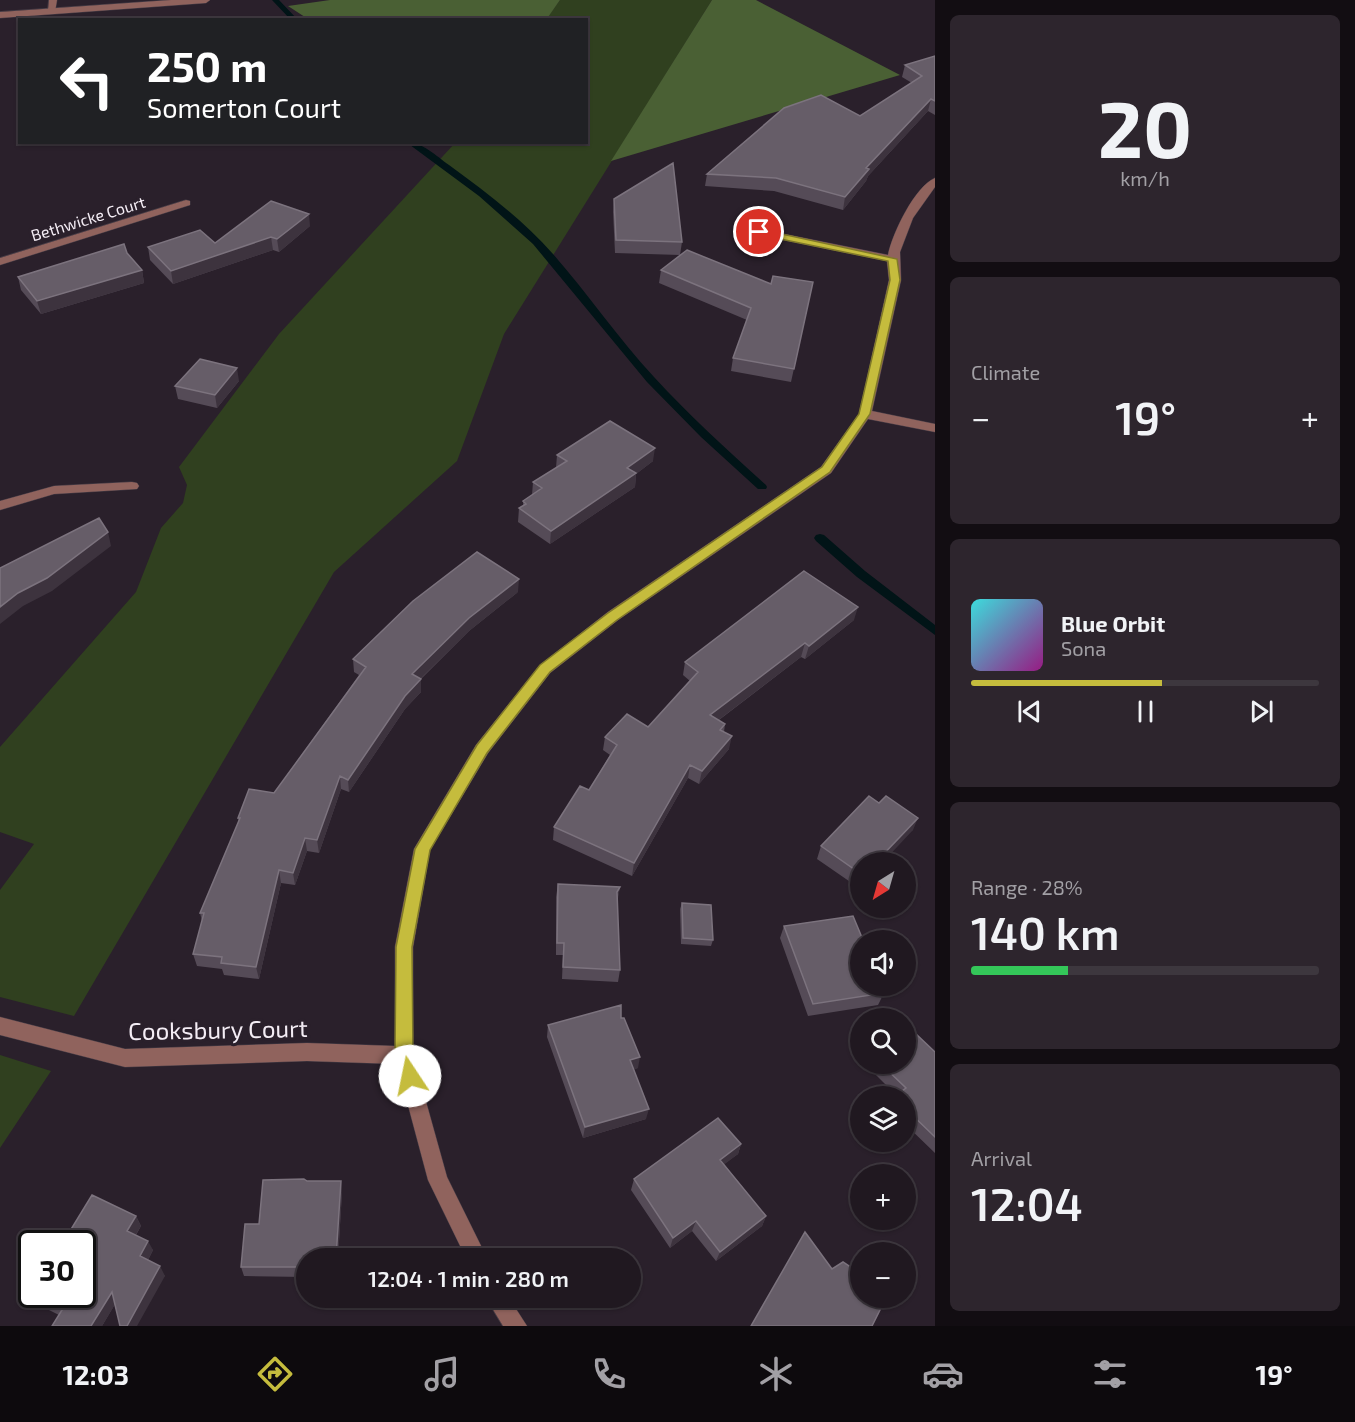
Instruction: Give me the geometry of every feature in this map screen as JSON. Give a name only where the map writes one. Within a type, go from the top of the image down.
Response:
[{"type":"street","points":[[52,10],[53,0]]},
{"type":"street","points":[[0,15],[206,0]]},
{"type":"street","points":[[472,1248],[438,1180],[404,1055],[404,947],[422,849],[482,749],[545,669],[613,616],[826,470],[865,414],[895,280],[892,259],[901,231],[928,187],[935,182]]},
{"type":"street","name":"Bethwicke Court","points":[[0,262],[186,203]]},
{"type":"street","points":[[759,232],[892,259]]},
{"type":"street","points":[[865,414],[935,428]]},
{"type":"street","points":[[0,506],[54,490],[132,486]]},
{"type":"street","name":"Cooksbury Court","points":[[0,1026],[125,1058],[307,1052],[404,1055]]},
{"type":"street","points":[[504,1308],[516,1326]]},
{"type":"green space","points":[[330,0],[560,0],[547,18],[306,18],[288,6]]},
{"type":"green space","points":[[560,0],[712,0],[504,334],[457,461],[334,572],[74,1016],[0,997],[0,890],[34,844],[0,832],[0,747],[136,592],[161,528],[183,503],[187,485],[179,467],[279,334],[454,144],[588,144],[588,18],[547,18]]},
{"type":"green space","points":[[712,0],[756,0],[900,75],[611,161]]},
{"type":"green space","points":[[0,1055],[51,1071],[0,1148]]},
{"type":"building","points":[[935,56],[935,101],[931,99],[866,168],[869,169],[845,197],[776,178],[707,174],[784,108],[821,95],[860,116],[922,76],[905,65]]},
{"type":"building","points":[[673,163],[682,242],[616,240],[614,199]]},
{"type":"building","points":[[271,201],[309,214],[277,239],[271,237],[171,271],[148,247],[200,230],[215,243]]},
{"type":"building","points":[[124,244],[127,253],[142,270],[37,301],[18,277]]},
{"type":"building","points":[[687,250],[771,284],[773,276],[813,282],[794,369],[733,358],[751,308],[661,270]]},
{"type":"building","points":[[200,359],[237,368],[215,395],[175,386]]},
{"type":"building","points":[[610,421],[655,448],[627,468],[636,473],[551,531],[519,508],[526,504],[523,501],[542,488],[533,482],[567,461],[557,455]]},
{"type":"building","points":[[99,518],[108,532],[47,578],[18,593],[0,607],[0,568]]},
{"type":"building","points":[[477,552],[519,579],[469,618],[412,674],[421,679],[405,696],[348,780],[340,776],[317,840],[305,838],[293,873],[279,870],[256,967],[221,963],[222,957],[193,954],[204,913],[200,913],[240,818],[238,818],[249,789],[274,793],[366,667],[353,659],[413,601]]},
{"type":"building","points":[[804,571],[858,607],[809,646],[805,643],[710,715],[725,724],[720,730],[732,736],[702,771],[690,765],[634,863],[554,827],[580,786],[589,790],[617,745],[605,737],[627,714],[648,727],[698,672],[685,662]]},
{"type":"building","points":[[869,796],[879,803],[886,796],[918,818],[886,852],[850,852],[850,866],[821,846]]},
{"type":"building","points":[[558,884],[620,887],[617,892],[620,970],[563,967],[564,943],[557,943]]},
{"type":"building","points":[[682,903],[711,905],[713,940],[683,938]]},
{"type":"building","points":[[850,916],[854,918],[859,930],[850,930],[850,996],[865,996],[813,1004],[784,926]]},
{"type":"building","points":[[621,1005],[621,1018],[624,1018],[640,1057],[630,1060],[649,1109],[585,1127],[548,1025]]},
{"type":"building","points":[[916,1034],[935,1052],[935,1137],[916,1119],[916,1086],[904,1086],[891,1074],[916,1074]]},
{"type":"building","points":[[718,1118],[741,1144],[720,1160],[766,1216],[720,1252],[696,1221],[673,1238],[634,1179]]},
{"type":"building","points":[[263,1180],[341,1181],[337,1248],[296,1248],[296,1267],[241,1267],[245,1224],[259,1224]]},
{"type":"building","points":[[92,1195],[136,1216],[127,1231],[148,1241],[140,1256],[160,1266],[127,1326],[120,1326],[112,1292],[91,1326],[52,1326],[62,1310],[58,1308],[96,1308],[96,1230],[71,1230]]},
{"type":"building","points":[[805,1232],[832,1269],[843,1262],[850,1267],[850,1308],[881,1308],[872,1326],[751,1326]]},
{"type":"waterway","points":[[275,0],[293,18]]},
{"type":"waterway","points":[[413,144],[482,194],[536,242],[617,341],[668,398],[762,487]]},
{"type":"waterway","points":[[820,538],[861,574],[935,631]]},
{"type":"route","points":[[410,1076],[404,1055],[404,947],[422,849],[482,749],[545,669],[613,616],[826,470],[865,414],[872,374],[895,280],[892,259],[759,232]]}]
